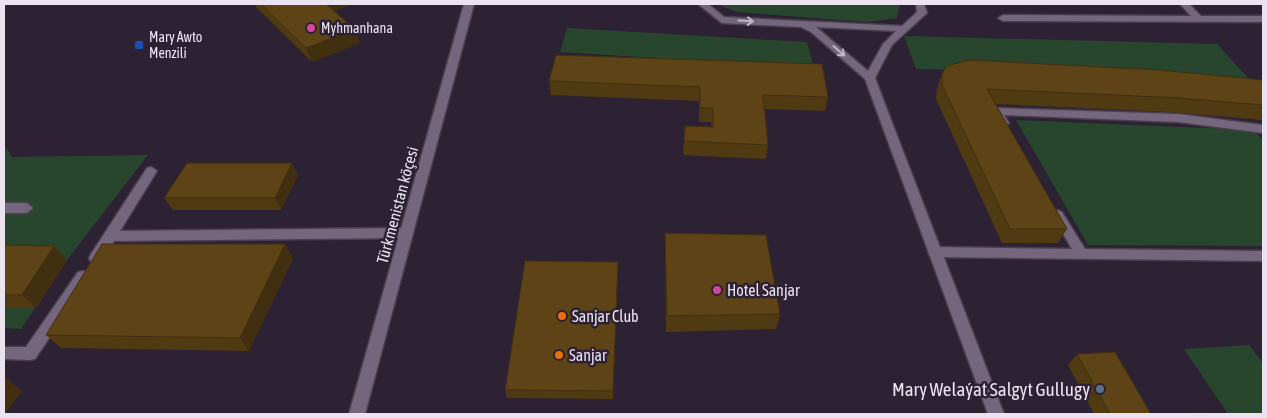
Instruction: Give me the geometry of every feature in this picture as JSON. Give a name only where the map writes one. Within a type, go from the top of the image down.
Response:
[{"type":"street","name":"Türkmenistan köçesi","points":[[357,414],[469,4]]},
{"type":"street","points":[[703,4],[722,20],[904,29]]},
{"type":"street","points":[[870,78],[888,44],[922,12],[920,4]]},
{"type":"street","points":[[1184,4],[1199,19]]},
{"type":"street","points":[[1003,18],[1263,19]]},
{"type":"street","points":[[799,24],[814,30],[870,78],[996,414]]},
{"type":"street","points":[[1011,136],[996,110],[1178,118],[1263,128]]},
{"type":"street","points":[[4,353],[30,354],[111,236],[151,171]]},
{"type":"street","points":[[1051,203],[1081,254]]},
{"type":"street","points":[[4,208],[27,208]]},
{"type":"street","points":[[111,236],[406,233]]},
{"type":"street","points":[[935,252],[1263,256]]},
{"type":"green space","points":[[716,4],[900,4],[897,18],[867,22],[737,12]]},
{"type":"green space","points":[[567,28],[807,42],[814,68],[560,52]]},
{"type":"green space","points":[[904,36],[1217,44],[1249,79],[916,69]]},
{"type":"green space","points":[[1016,120],[1253,130],[1263,140],[1263,246],[1088,245]]},
{"type":"green space","points":[[4,144],[12,157],[148,155],[67,260],[21,329],[4,328]]},
{"type":"green space","points":[[1249,345],[1263,363],[1263,414],[1228,414],[1184,349]]},
{"type":"building","name":"Myhmanhana","points":[[261,4],[326,4],[355,29],[306,48]]},
{"type":"building","points":[[556,55],[822,64],[828,97],[763,95],[768,145],[684,141],[685,126],[713,127],[713,108],[700,108],[700,87],[549,81]]},
{"type":"building","points":[[969,60],[1159,70],[1263,80],[1263,105],[1179,98],[987,89],[1067,229],[1010,229],[942,85],[942,74],[947,66]]},
{"type":"building","points":[[187,163],[292,163],[275,198],[164,198]]},
{"type":"building","name":"Hotel Sanjar","points":[[665,233],[766,235],[780,314],[667,316]]},
{"type":"building","points":[[102,244],[285,244],[240,338],[46,335]]},
{"type":"building","points":[[4,245],[54,246],[22,295],[4,295]]},
{"type":"building","points":[[525,261],[618,262],[613,391],[505,390]]},
{"type":"building","points":[[1115,352],[1151,414],[1110,414],[1077,354]]},
{"type":"building","points":[[1204,413],[1205,414],[1159,414]]},
{"type":"place","name":"Myhmanhana","points":[[311,28]]},
{"type":"place","name":"Mary Awto Menzili","points":[[139,45]]},
{"type":"place","name":"Hotel Sanjar","points":[[717,290]]},
{"type":"place","name":"Sanjar Club","points":[[562,316]]},
{"type":"place","name":"Sanjar","points":[[559,355]]},
{"type":"place","name":"Mary Welaýat Salgyt Gullugy","points":[[1100,389]]}]
